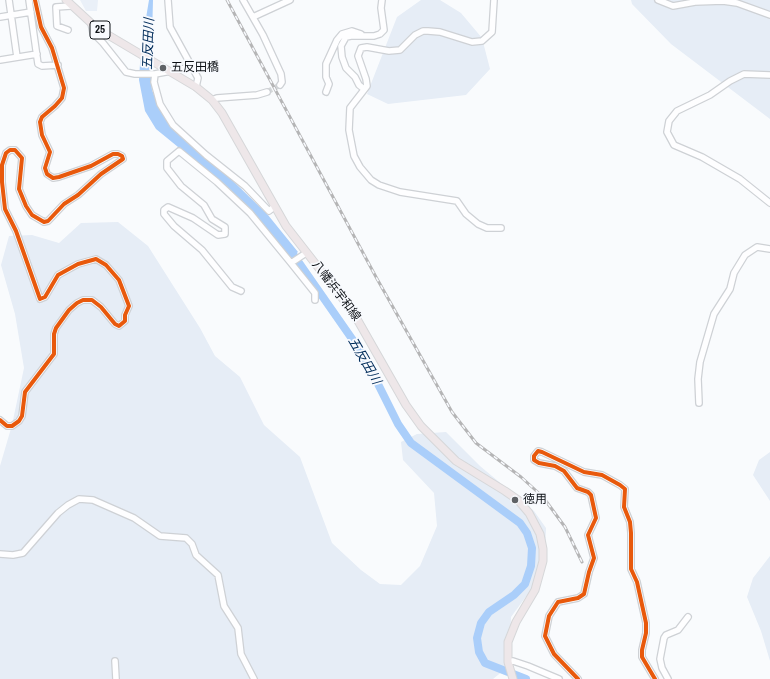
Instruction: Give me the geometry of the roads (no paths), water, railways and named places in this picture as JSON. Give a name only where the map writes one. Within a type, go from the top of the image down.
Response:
[{"type":"main road","name":"八幡浜宇和線","points":[[66,0],[91,23],[196,87],[212,100],[222,113],[274,207],[304,254],[353,312],[406,405],[421,426],[456,461],[518,500],[536,524],[543,550],[543,561],[534,590],[508,642],[508,664],[513,679]]},
{"type":"street","points":[[9,0],[17,57]]},
{"type":"street","points":[[30,0],[39,66],[58,65]]},
{"type":"street","points":[[0,420],[7,426],[12,426],[19,421],[22,416],[25,392],[54,354],[54,334],[56,328],[77,303],[83,300],[92,300],[115,324],[119,326],[125,321],[125,315],[129,306],[119,280],[106,266],[96,259],[78,264],[58,275],[45,297],[40,299],[16,231],[6,209],[2,182],[2,165],[6,153],[10,150],[15,150],[22,158],[19,189],[26,206],[32,215],[44,222],[48,221],[64,204],[101,174],[123,159],[122,156],[113,154],[91,166],[59,177],[53,178],[46,174],[45,168],[50,152],[42,135],[40,122],[42,117],[62,98],[63,82],[52,48],[41,27],[35,0]]},
{"type":"street","points":[[168,0],[170,27],[198,78],[196,87]]},
{"type":"street","points":[[253,17],[290,0]]},
{"type":"street","points":[[364,89],[358,86],[355,77],[346,68],[341,51],[342,41],[351,36],[380,34],[384,30],[381,8],[382,0]]},
{"type":"street","points":[[494,0],[492,32],[482,41],[472,42],[440,32],[423,31],[415,35],[400,50],[389,51],[367,47],[361,48],[358,56],[367,86],[350,108],[349,130],[354,156],[364,173],[379,184],[400,192],[457,201],[466,214],[478,224],[487,228],[502,228]]},
{"type":"street","points":[[658,0],[673,6],[695,2],[723,1],[737,3],[770,15]]},
{"type":"street","points":[[245,1],[281,74],[282,82],[280,85]]},
{"type":"street","points":[[68,30],[57,26],[56,7],[71,6]]},
{"type":"street","points":[[0,17],[31,12]]},
{"type":"street","points":[[91,23],[93,33],[126,72],[170,72],[192,67]]},
{"type":"street","points":[[326,92],[329,84],[326,77],[326,64],[342,34],[352,31],[365,36]]},
{"type":"street","points":[[0,60],[37,54]]},
{"type":"street","points":[[154,73],[154,82],[160,104],[173,125],[206,156],[244,186],[269,210],[274,207]]},
{"type":"street","points":[[770,75],[744,74],[730,80],[710,95],[677,112],[669,121],[667,132],[674,145],[702,157],[740,179],[770,203]]},
{"type":"street","points":[[212,100],[217,98],[257,95],[267,92]]},
{"type":"street","points":[[241,292],[232,287],[202,250],[174,226],[164,214],[164,210],[168,207],[194,218],[218,235],[222,236],[226,231],[225,227],[212,219],[204,205],[181,186],[167,168],[167,161],[178,151],[217,182],[250,213],[292,262],[315,292],[315,300]]},
{"type":"street","points":[[699,403],[698,379],[700,362],[714,314],[730,289],[734,273],[745,255],[757,247],[770,249]]},
{"type":"street","points":[[292,262],[304,254]]},
{"type":"street","points":[[578,679],[554,654],[545,636],[549,616],[558,602],[578,598],[584,594],[594,558],[588,535],[596,518],[591,495],[577,488],[564,471],[555,466],[539,464],[534,460],[534,456],[538,452],[542,452],[584,472],[602,475],[620,485],[624,490],[624,507],[630,522],[631,533],[631,569],[636,576],[646,623],[642,657],[655,679]]},
{"type":"street","points":[[0,554],[13,555],[23,553],[68,504],[79,499],[93,500],[134,518],[160,536],[186,538],[192,544],[196,555],[218,575],[224,606],[238,628],[241,654],[254,679]]},
{"type":"street","points":[[668,679],[662,668],[660,659],[664,638],[666,635],[680,628],[688,617]]},
{"type":"street","points":[[115,661],[116,679]]},
{"type":"street","points":[[508,664],[513,661],[559,679]]},
{"type":"water","points":[[149,0],[153,0],[152,90],[159,107],[180,135],[199,153],[229,177],[268,215],[298,252],[290,258],[261,222],[227,187],[156,129],[145,111],[139,80],[141,48]]},
{"type":"waterway","name":"五反田川","points":[[288,247],[364,356],[398,424],[411,443],[520,523],[527,533],[532,548],[531,566],[525,584],[514,595],[489,612],[481,623],[477,638],[479,652],[485,663],[526,679]]},
{"type":"tunnel","points":[[267,92],[280,85]]},
{"type":"railway","points":[[227,0],[376,277],[452,412],[476,443],[521,477],[543,497],[565,527],[582,562]]},
{"type":"place","name":"五反田橋","points":[[163,68]]},
{"type":"place","name":"徳用","points":[[515,500]]}]
